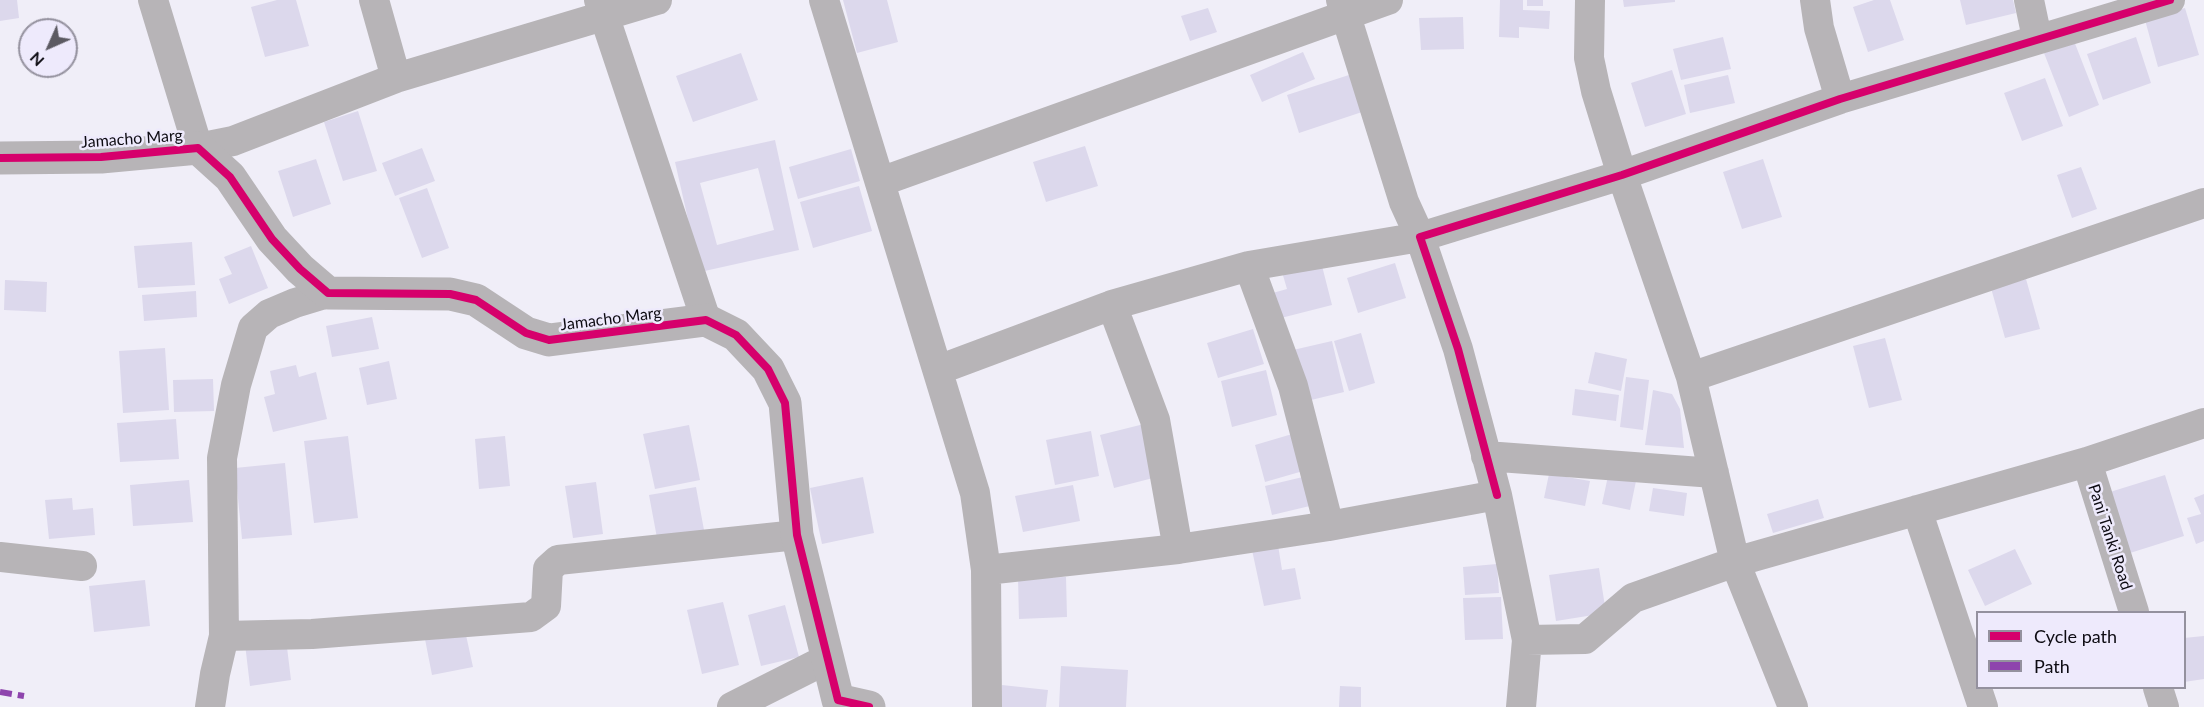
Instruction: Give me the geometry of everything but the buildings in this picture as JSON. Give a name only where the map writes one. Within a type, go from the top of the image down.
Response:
[{"type":"street","points":[[153,0],[198,148],[233,141],[396,78],[601,8],[657,0]]},
{"type":"street","points":[[374,0],[396,78]]},
{"type":"street","points":[[824,0],[975,493],[986,570],[984,611],[987,707]]},
{"type":"street","points":[[880,182],[1343,8],[1388,0]]},
{"type":"street","points":[[1590,0],[1589,58],[1596,90],[1622,175],[1691,377],[1735,561],[1793,707]]},
{"type":"street","points":[[1815,0],[1819,28],[1840,99]]},
{"type":"street","points":[[2029,0],[2037,38]]},
{"type":"street","points":[[938,370],[1112,305],[1249,266],[1420,237],[1622,175],[1840,99],[2037,38],[2170,0]]},
{"type":"street","points":[[601,8],[706,320],[736,335],[768,369],[784,404],[797,535],[839,704],[869,707]]},
{"type":"street","points":[[1343,8],[1404,202],[1420,237],[1458,349],[1497,495],[1527,640],[1521,707]]},
{"type":"street","name":"Jamacho Marg","points":[[0,158],[101,157],[198,148],[230,177],[272,239],[300,269],[328,293],[450,294],[476,300],[526,333],[549,340],[706,320]]},
{"type":"street","points":[[1691,377],[2204,203]]},
{"type":"street","points":[[1249,266],[1293,386],[1329,526]]},
{"type":"street","points":[[210,707],[224,636],[222,458],[236,385],[253,328],[269,314],[294,303],[328,293]]},
{"type":"street","points":[[1112,305],[1155,420],[1178,549]]},
{"type":"street","points":[[1527,640],[1585,639],[1633,598],[1735,561],[2087,462],[2204,423]]},
{"type":"street","points":[[1486,456],[1714,472]]},
{"type":"street","name":"Pani Tanki Road","points":[[2087,462],[2134,611]]},
{"type":"street","points":[[986,570],[1178,549],[1329,526],[1497,495]]},
{"type":"street","points":[[1917,510],[1976,686]]},
{"type":"street","points":[[224,636],[312,634],[531,617],[546,606],[548,569],[558,560],[797,535]]},
{"type":"street","points":[[0,557],[82,566]]},
{"type":"street","points":[[732,707],[827,659]]},
{"type":"street","points":[[1977,689],[1983,707]]},
{"type":"street","points":[[2159,689],[2164,707]]},
{"type":"marked path","points":[[0,692],[24,696]]},
{"type":"cycle path","points":[[1497,495],[1458,349],[1420,237],[1622,175],[1840,99],[2170,0]]},
{"type":"cycle path","points":[[0,158],[101,157],[198,148],[230,177],[272,239],[300,269],[328,293],[450,294],[476,300],[526,333],[549,340],[706,320],[736,335],[768,369],[785,403],[797,535],[838,700],[869,707]]}]
